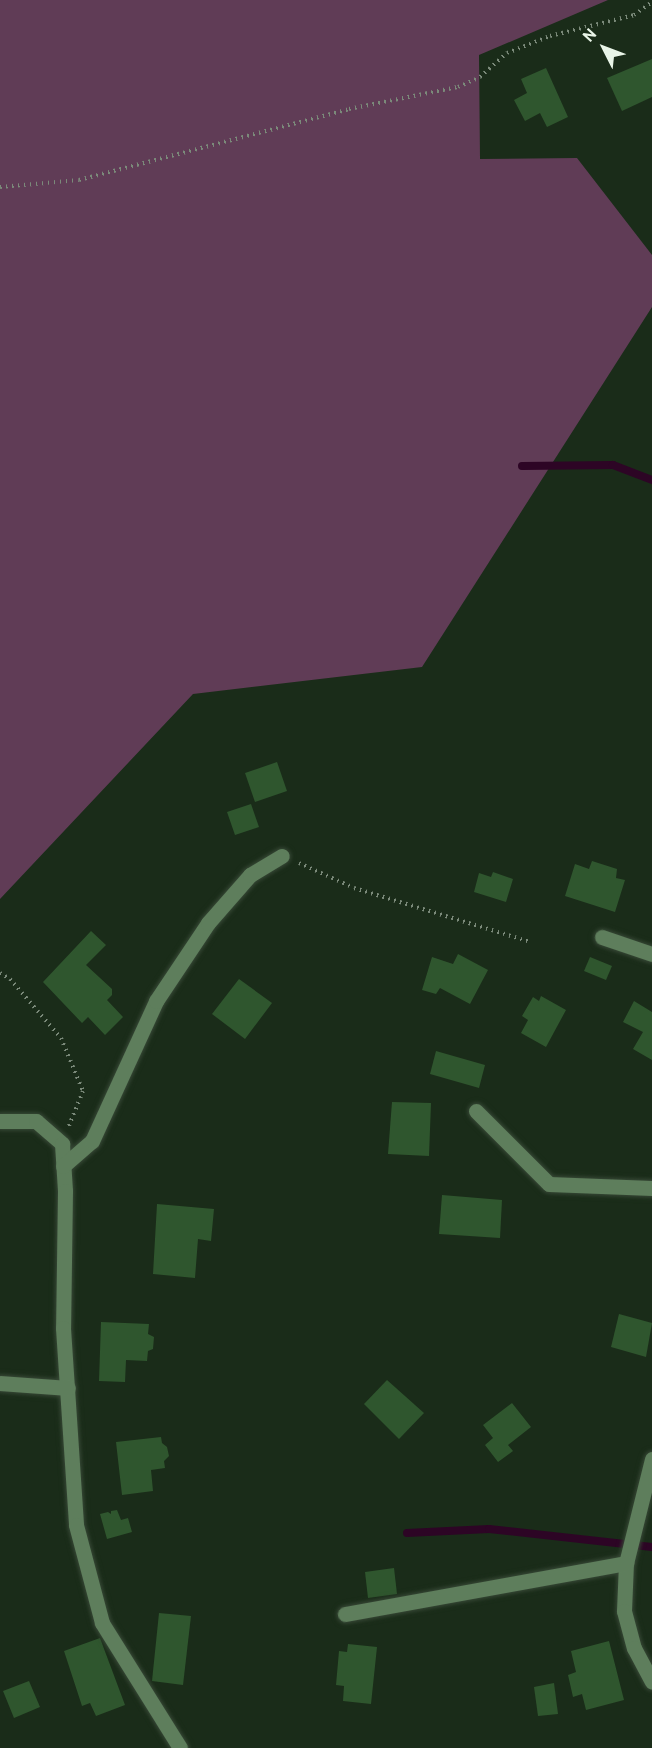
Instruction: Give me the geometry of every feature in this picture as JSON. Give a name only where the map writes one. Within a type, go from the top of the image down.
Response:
[{"type":"street","points":[[63,1166],[92,1142],[156,1001],[208,923],[250,875],[282,856]]},
{"type":"street","points":[[602,937],[652,954]]},
{"type":"street","points":[[476,1110],[549,1184],[652,1188]]},
{"type":"street","points":[[0,1121],[36,1121],[62,1144],[63,1328],[76,1525],[102,1623],[180,1748]]},
{"type":"street","points":[[0,1383],[68,1388]]},
{"type":"street","points":[[652,1460],[626,1563],[624,1611],[634,1648],[652,1682]]},
{"type":"street","points":[[345,1614],[626,1563]]},
{"type":"path","points":[[0,187],[79,180],[349,109],[458,87],[480,77],[507,53],[550,36],[634,15],[652,2]]},
{"type":"path","points":[[282,856],[354,888],[531,942]]},
{"type":"path","points":[[0,973],[10,979],[61,1038],[83,1091],[62,1144]]},
{"type":"shaded area","points":[[0,0],[608,0],[479,55],[480,159],[577,158],[652,255],[652,307],[422,667],[193,694],[0,899]]},
{"type":"building","points":[[652,59],[652,97],[622,111],[607,78]]},
{"type":"building","points":[[546,68],[568,117],[547,127],[540,113],[525,121],[514,100],[527,93],[521,79]]},
{"type":"building","points":[[277,762],[287,791],[255,802],[245,773]]},
{"type":"building","points":[[251,804],[259,827],[235,835],[227,812]]},
{"type":"building","points":[[592,861],[617,869],[616,878],[625,880],[615,912],[565,896],[575,864],[589,869]]},
{"type":"building","points":[[493,872],[513,879],[506,902],[474,892],[479,873],[491,877]]},
{"type":"building","points":[[91,931],[106,945],[86,965],[112,989],[112,995],[107,1000],[123,1017],[105,1035],[88,1017],[82,1023],[43,982]]},
{"type":"building","points":[[458,954],[488,970],[470,1004],[440,988],[436,994],[422,990],[432,957],[453,964]]},
{"type":"building","points":[[590,957],[612,966],[606,980],[584,971]]},
{"type":"building","points":[[239,979],[272,1003],[245,1039],[212,1014]]},
{"type":"building","points":[[541,996],[566,1010],[546,1047],[521,1033],[528,1020],[522,1016],[533,997],[539,1001]]},
{"type":"building","points":[[634,1001],[652,1012],[652,1060],[633,1049],[643,1032],[623,1022]]},
{"type":"building","points":[[436,1051],[485,1065],[479,1088],[430,1074]]},
{"type":"building","points":[[392,1102],[431,1103],[429,1156],[388,1154]]},
{"type":"building","points":[[442,1195],[502,1200],[500,1238],[439,1234]]},
{"type":"building","points":[[157,1204],[214,1209],[211,1241],[198,1239],[195,1278],[153,1274]]},
{"type":"building","points":[[619,1314],[652,1323],[646,1357],[611,1347]]},
{"type":"building","points":[[101,1322],[149,1324],[148,1334],[154,1337],[153,1349],[148,1351],[147,1361],[126,1360],[125,1382],[99,1381]]},
{"type":"building","points":[[387,1380],[424,1413],[399,1439],[364,1404]]},
{"type":"building","points":[[512,1403],[531,1427],[508,1445],[513,1451],[498,1462],[485,1445],[493,1438],[483,1425]]},
{"type":"building","points":[[161,1437],[169,1456],[164,1461],[165,1468],[151,1470],[153,1491],[122,1495],[116,1442]]},
{"type":"building","points":[[117,1510],[121,1520],[128,1518],[132,1532],[107,1539],[100,1514],[108,1512],[111,1514],[111,1511]]},
{"type":"building","points":[[394,1568],[397,1594],[368,1598],[365,1572]]},
{"type":"building","points":[[159,1613],[191,1616],[183,1685],[152,1681]]},
{"type":"building","points":[[100,1638],[125,1705],[96,1716],[90,1703],[82,1706],[64,1651]]},
{"type":"building","points":[[609,1641],[624,1700],[586,1710],[582,1694],[573,1697],[568,1675],[576,1672],[571,1651]]},
{"type":"building","points":[[348,1644],[377,1647],[371,1704],[343,1701],[344,1686],[336,1685],[339,1651],[347,1652]]},
{"type":"building","points":[[29,1681],[40,1707],[14,1718],[3,1691]]},
{"type":"building","points":[[554,1683],[558,1714],[538,1716],[534,1687]]},
{"type":"waterway","points":[[522,466],[613,465],[652,480]]},
{"type":"waterway","points":[[407,1533],[489,1529],[652,1547]]}]
